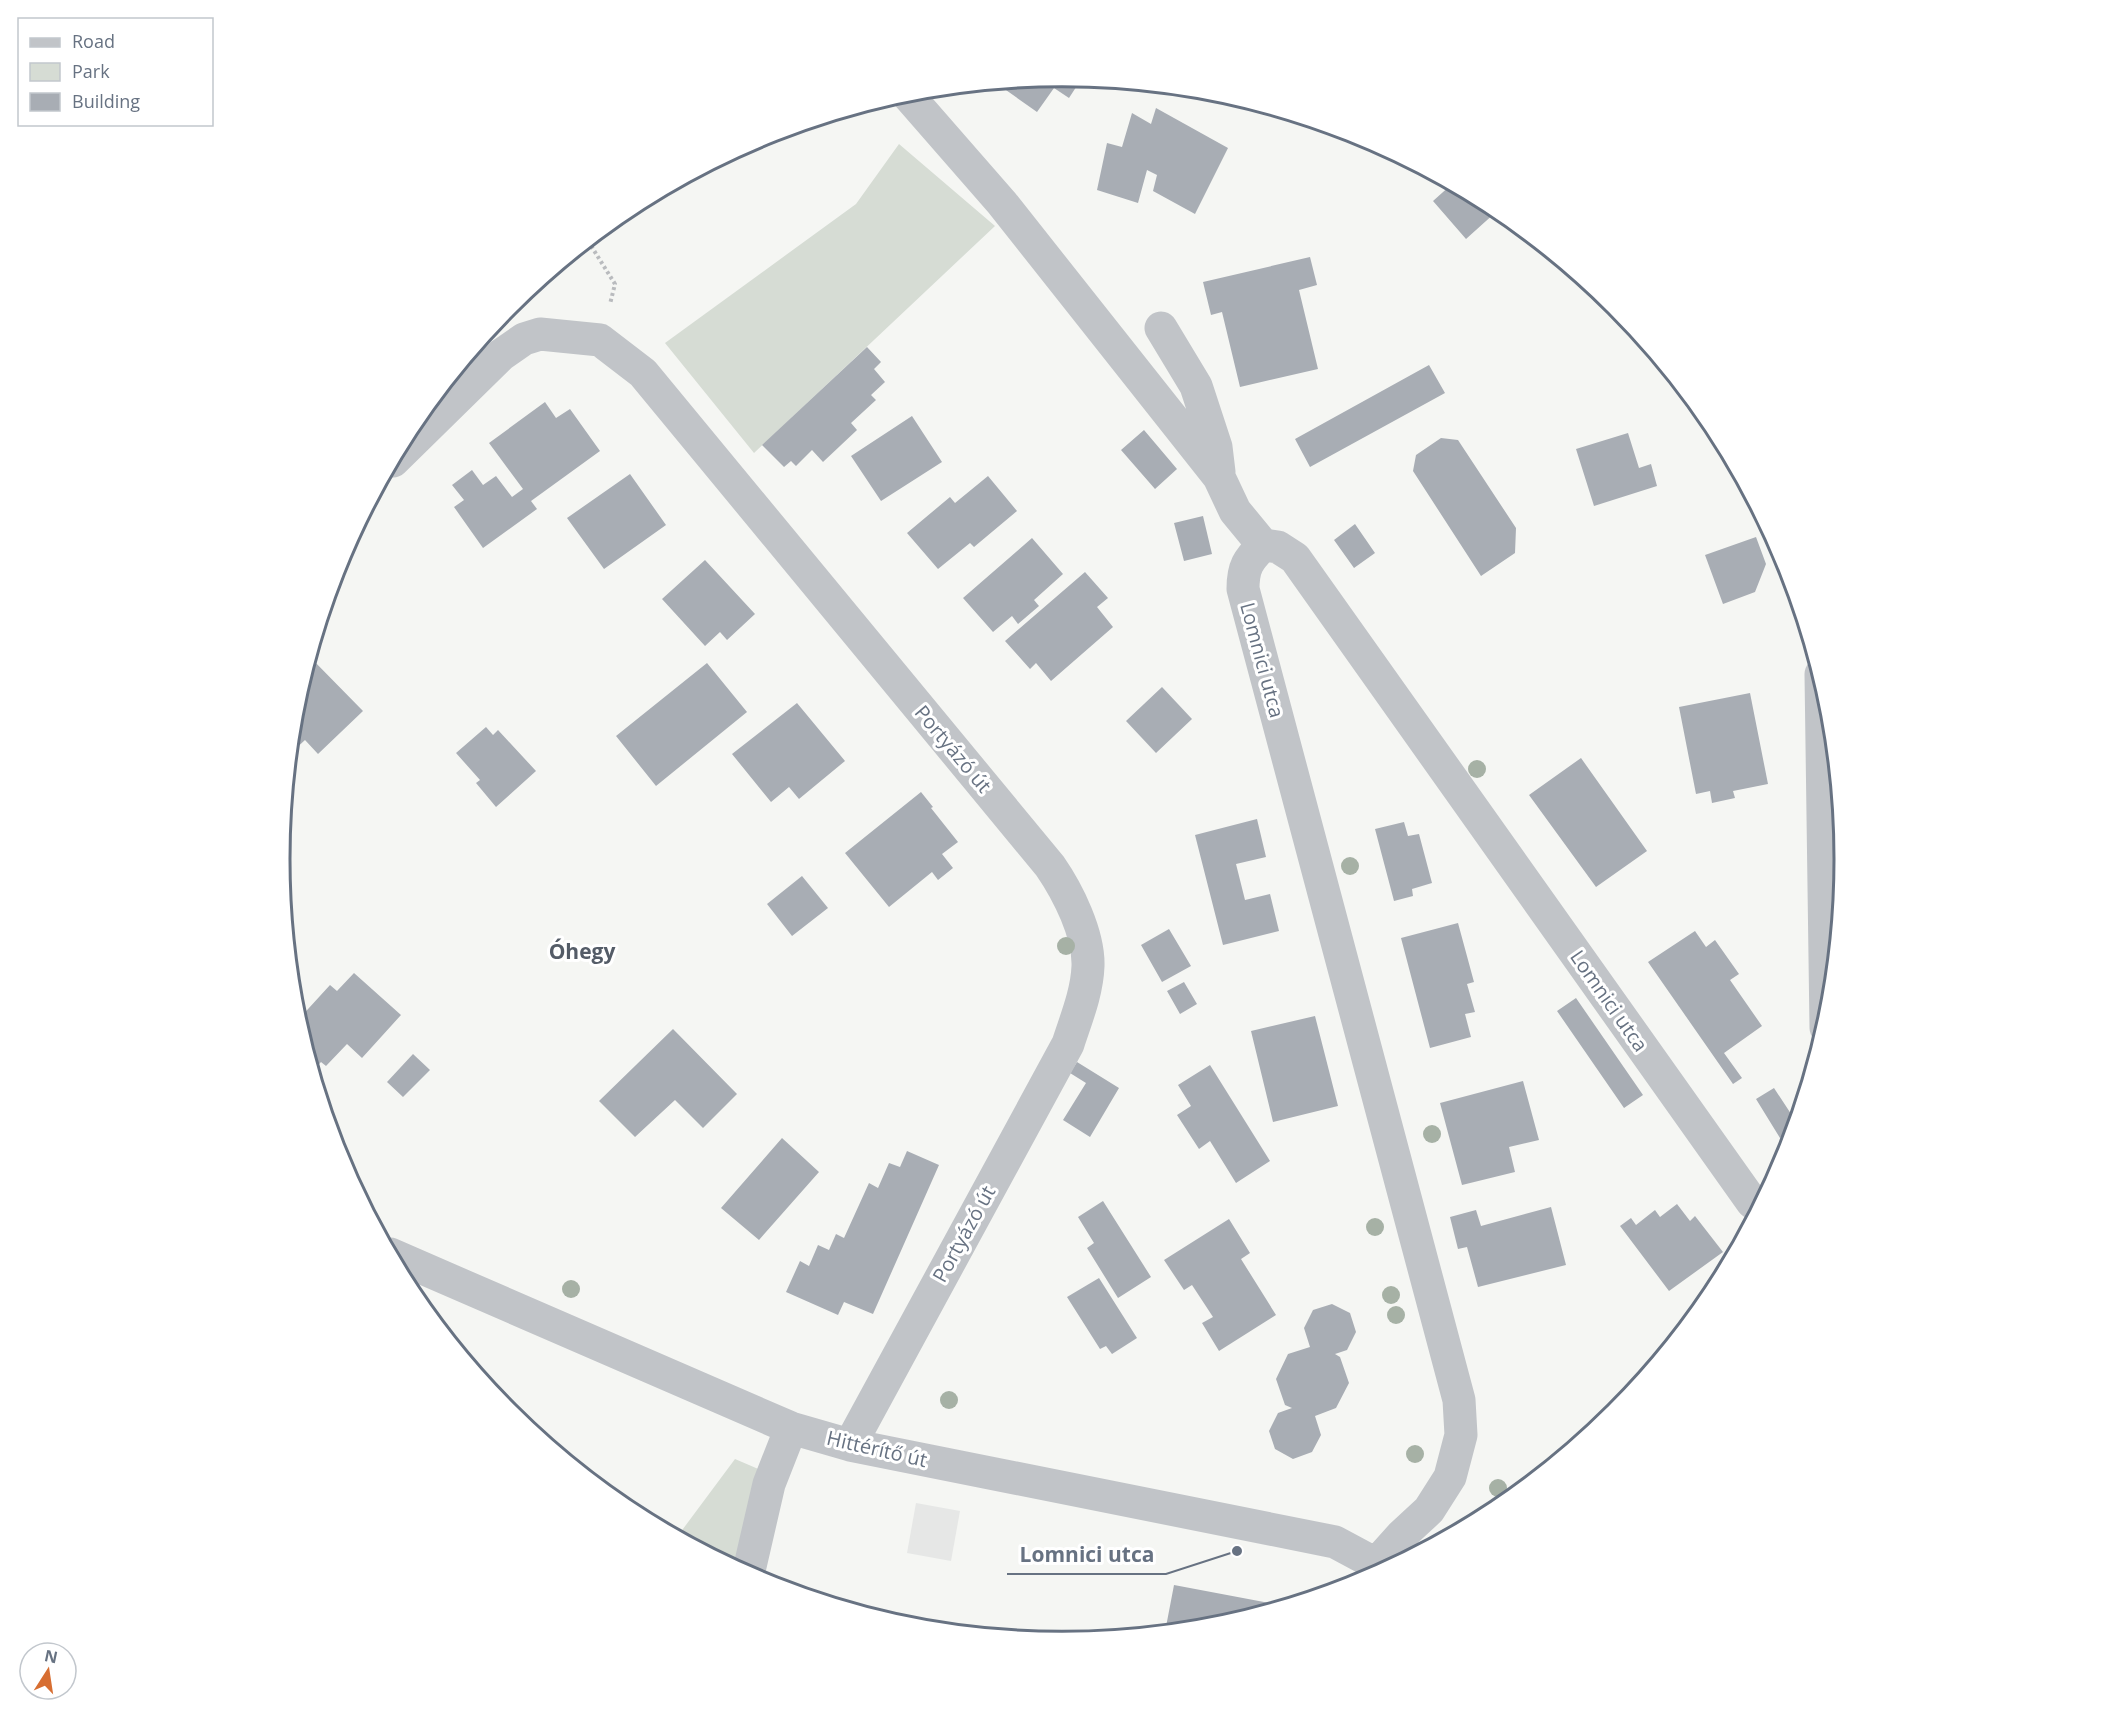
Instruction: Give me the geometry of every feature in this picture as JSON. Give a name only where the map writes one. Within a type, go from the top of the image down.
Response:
[{"type":"street","points":[[914,102],[1002,202],[1219,477],[1235,511],[1263,545]]},
{"type":"street","points":[[1161,328],[1196,386],[1216,447],[1219,477]]},
{"type":"street","points":[[415,439],[501,355],[524,339],[540,334],[600,340]]},
{"type":"street","name":"Portyázó út","points":[[600,340],[643,373],[1050,866],[1074,907],[1083,937],[1088,965],[1084,994],[1068,1044],[850,1445]]},
{"type":"street","name":"Lomnici utca","points":[[1385,1561],[1402,1534],[1429,1510],[1450,1477],[1461,1435],[1460,1400],[1243,589],[1243,575],[1249,559],[1263,545],[1278,547],[1295,558],[1754,1204]]},
{"type":"street","points":[[1824,729],[1826,981]]},
{"type":"street","name":"Hittérítő út","points":[[402,1259],[790,1428],[850,1445],[1335,1542],[1373,1566]]},
{"type":"street","points":[[750,1565],[770,1484],[790,1428]]},
{"type":"path","points":[[592,248],[615,284],[600,340]]},
{"type":"shaded area","points":[[916,1503],[960,1511],[951,1561],[907,1553]]},
{"type":"green space","points":[[899,144],[995,226],[754,453],[665,343],[856,204]]},
{"type":"green space","points":[[735,1459],[763,1471],[736,1559],[681,1531]]},
{"type":"building","points":[[1063,87],[1076,88],[1069,98],[1054,88],[1037,112],[1005,90]]},
{"type":"building","points":[[1156,108],[1228,148],[1195,214],[1153,191],[1157,175],[1147,170],[1138,203],[1097,190],[1107,143],[1122,147],[1132,113],[1151,124]]},
{"type":"building","points":[[1447,189],[1491,216],[1466,239],[1433,201]]},
{"type":"building","points":[[1310,257],[1317,285],[1299,290],[1318,369],[1240,387],[1222,312],[1211,315],[1203,282]]},
{"type":"building","points":[[867,347],[881,362],[874,369],[885,382],[871,395],[876,400],[851,423],[857,430],[823,462],[812,450],[796,466],[791,461],[784,467],[762,445]]},
{"type":"building","points":[[1429,365],[1445,393],[1310,467],[1295,439]]},
{"type":"building","points":[[545,402],[556,418],[570,409],[600,451],[531,501],[537,509],[483,548],[454,507],[464,500],[452,485],[472,470],[483,485],[496,476],[512,497],[523,489],[489,443]]},
{"type":"building","points":[[912,416],[942,462],[881,501],[851,456]]},
{"type":"building","points":[[1144,430],[1177,469],[1155,489],[1121,450]]},
{"type":"building","points":[[1628,433],[1639,468],[1651,464],[1657,486],[1594,506],[1576,449]]},
{"type":"building","points":[[1441,438],[1458,440],[1516,528],[1515,553],[1481,576],[1413,471],[1416,455]]},
{"type":"building","points":[[630,474],[666,525],[604,569],[567,518]]},
{"type":"building","points":[[988,476],[1017,511],[974,547],[970,543],[938,569],[907,533],[950,497],[955,503]]},
{"type":"building","points":[[1203,516],[1212,554],[1184,561],[1174,523]]},
{"type":"building","points":[[1355,524],[1375,553],[1354,568],[1334,540]]},
{"type":"building","points":[[1756,537],[1766,564],[1755,592],[1723,604],[1705,555]]},
{"type":"building","points":[[1032,538],[1063,574],[1034,600],[1039,606],[1018,624],[1012,616],[993,632],[963,598]]},
{"type":"building","points":[[705,560],[755,614],[727,640],[720,632],[705,646],[662,599]]},
{"type":"building","points":[[1085,572],[1108,598],[1097,607],[1113,627],[1051,681],[1036,663],[1030,669],[1005,641]]},
{"type":"building","points":[[316,663],[363,711],[318,754],[305,740],[299,745]]},
{"type":"building","points":[[707,663],[747,712],[656,786],[616,736]]},
{"type":"building","points":[[1162,687],[1192,719],[1156,753],[1126,721]]},
{"type":"building","points":[[1750,693],[1768,784],[1733,791],[1735,798],[1712,803],[1710,791],[1696,794],[1679,707]]},
{"type":"building","points":[[797,703],[845,761],[799,799],[789,787],[771,802],[732,754]]},
{"type":"building","points":[[486,727],[493,735],[498,730],[536,771],[496,807],[476,783],[480,780],[456,753]]},
{"type":"building","points":[[1581,758],[1647,851],[1596,887],[1529,795]]},
{"type":"building","points":[[921,792],[958,842],[942,854],[953,868],[938,880],[932,872],[889,907],[845,853]]},
{"type":"building","points":[[1257,819],[1266,857],[1236,864],[1245,900],[1270,894],[1279,931],[1223,945],[1195,835]]},
{"type":"building","points":[[1404,822],[1408,836],[1419,834],[1432,883],[1412,889],[1413,896],[1394,901],[1375,829]]},
{"type":"building","points":[[802,876],[828,908],[792,936],[767,904]]},
{"type":"building","points":[[1458,923],[1474,982],[1467,984],[1475,1012],[1465,1014],[1471,1037],[1430,1048],[1401,938]]},
{"type":"building","points":[[1169,929],[1191,966],[1162,982],[1141,945]]},
{"type":"building","points":[[1695,931],[1706,947],[1715,940],[1739,974],[1730,980],[1762,1026],[1724,1053],[1742,1078],[1733,1084],[1648,962]]},
{"type":"building","points":[[354,973],[401,1015],[362,1058],[347,1044],[326,1066],[321,1062],[319,1065],[305,1012],[330,985],[337,991]]},
{"type":"building","points":[[1184,982],[1197,1004],[1180,1014],[1167,991]]},
{"type":"building","points":[[1576,998],[1643,1095],[1624,1108],[1557,1011]]},
{"type":"building","points":[[1315,1016],[1338,1106],[1273,1122],[1251,1031]]},
{"type":"building","points":[[673,1029],[737,1094],[703,1128],[675,1100],[635,1137],[599,1101]]},
{"type":"building","points":[[413,1054],[430,1070],[403,1097],[387,1082]]},
{"type":"building","points":[[1077,1062],[1119,1088],[1090,1137],[1063,1120],[1086,1083],[1070,1073]]},
{"type":"building","points":[[1210,1065],[1270,1161],[1236,1183],[1210,1141],[1199,1149],[1177,1115],[1191,1106],[1178,1085]]},
{"type":"building","points":[[1523,1081],[1539,1140],[1509,1147],[1515,1172],[1462,1185],[1440,1103]]},
{"type":"building","points":[[1774,1088],[1792,1116],[1785,1135],[1780,1138],[1756,1099]]},
{"type":"building","points":[[782,1138],[819,1172],[759,1240],[721,1208]]},
{"type":"building","points":[[907,1151],[939,1165],[873,1314],[844,1302],[838,1315],[786,1292],[800,1261],[809,1266],[818,1245],[829,1250],[836,1234],[844,1238],[869,1183],[878,1188],[889,1163],[900,1167]]},
{"type":"building","points":[[1103,1201],[1151,1277],[1118,1298],[1087,1248],[1094,1243],[1078,1217]]},
{"type":"building","points":[[1677,1204],[1690,1221],[1695,1216],[1723,1252],[1669,1291],[1620,1226],[1631,1218],[1636,1225],[1655,1210],[1660,1217]]},
{"type":"building","points":[[1551,1207],[1566,1265],[1478,1287],[1467,1247],[1458,1249],[1450,1217],[1476,1210],[1481,1226]]},
{"type":"building","points":[[1229,1219],[1250,1253],[1241,1259],[1276,1315],[1219,1351],[1202,1323],[1213,1317],[1192,1285],[1184,1290],[1164,1260]]},
{"type":"building","points":[[1099,1278],[1137,1338],[1112,1354],[1106,1346],[1100,1349],[1067,1297]]},
{"type":"building","points":[[1332,1304],[1350,1313],[1356,1332],[1347,1350],[1335,1354],[1340,1357],[1349,1383],[1336,1408],[1315,1416],[1321,1435],[1312,1452],[1293,1459],[1275,1449],[1269,1431],[1278,1413],[1292,1408],[1285,1405],[1276,1379],[1288,1354],[1310,1347],[1304,1328],[1313,1310]]},
{"type":"building","points":[[1174,1585],[1272,1603],[1214,1617],[1166,1625]]},
{"type":"place","name":"Lomnici utca","points":[[1237,1551]]},
{"type":"district","name":"Óhegy","points":[[582,952]]}]
